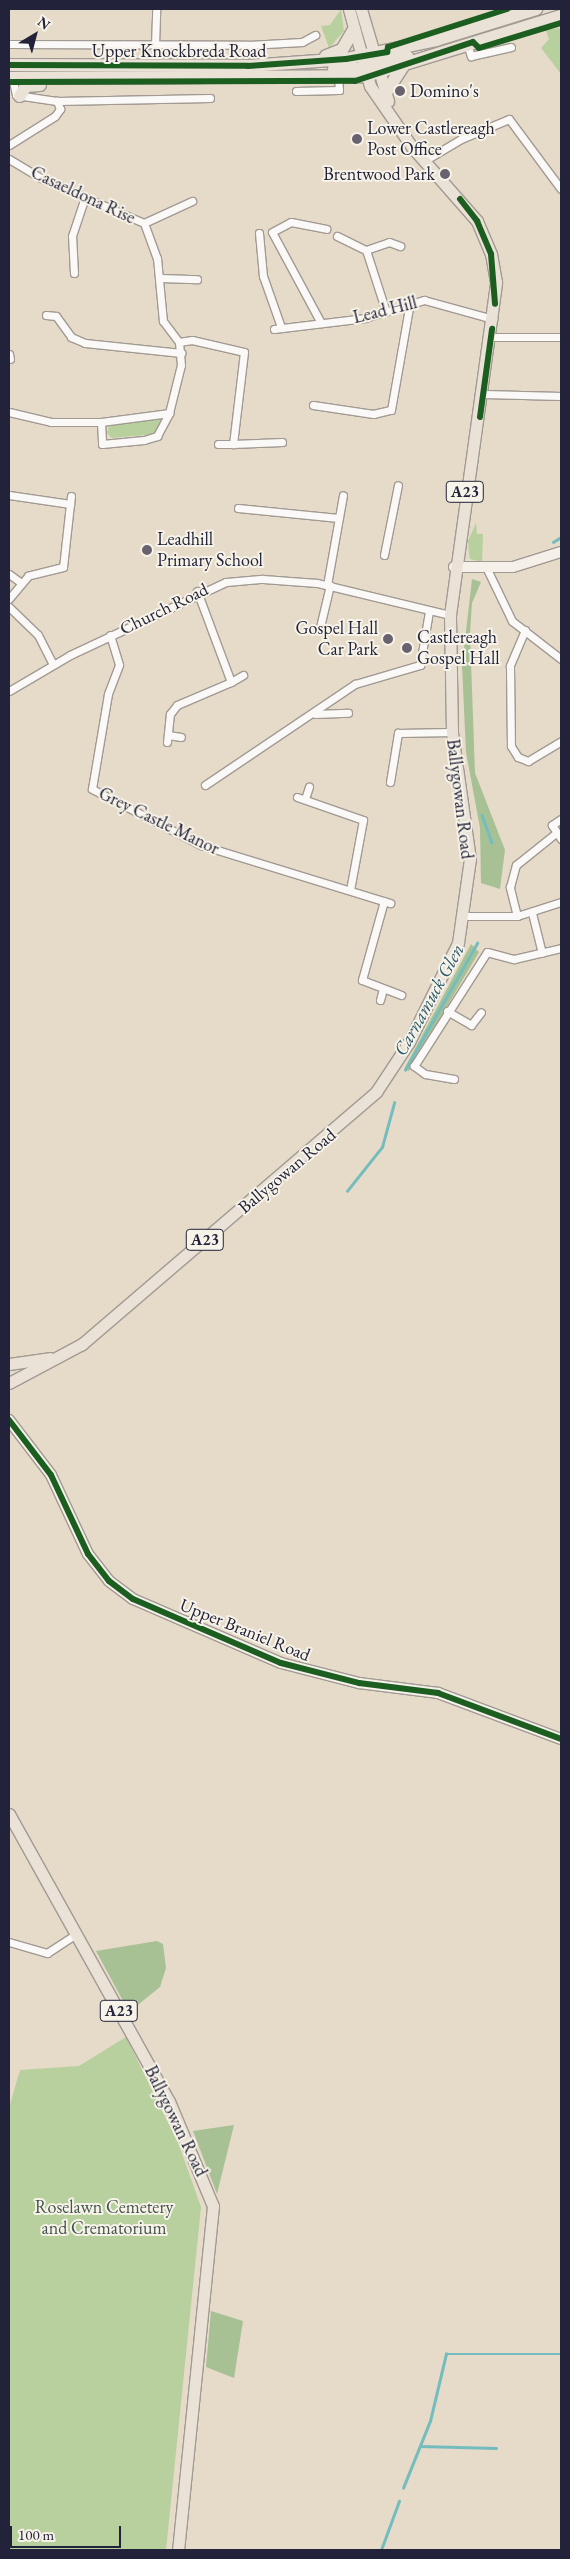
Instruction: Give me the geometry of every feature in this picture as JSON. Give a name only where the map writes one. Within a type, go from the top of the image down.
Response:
[{"type":"highway","points":[[366,64],[536,9]]},
{"type":"highway","points":[[366,64],[416,58],[561,16]]},
{"type":"highway","points":[[14,94],[29,85],[124,85],[154,73],[161,60],[330,55],[342,50],[353,31]]},
{"type":"highway","points":[[385,94],[403,66],[416,58]]},
{"type":"highway","points":[[366,64],[403,66]]},
{"type":"highway","name":"Upper Knockbreda Road","points":[[154,73],[276,65],[366,64]]},
{"type":"highway","name":"Upper Knockbreda Road","points":[[10,72],[154,73],[338,78],[366,64]]},
{"type":"main road","name":"A23","points":[[349,9],[353,31],[366,64]]},
{"type":"main road","name":"A23","points":[[361,9],[366,64]]},
{"type":"main road","name":"Ballygowan Road","points":[[366,64],[385,94],[391,114]]},
{"type":"main road","name":"Ballygowan Road","points":[[9,1383],[82,1344],[215,1232],[389,1077],[446,972],[465,916],[470,860],[452,732],[450,615],[454,567],[484,394],[496,282],[486,239],[471,212],[424,161],[391,114],[366,64]]},
{"type":"main road","name":"Ballygowan Road","points":[[9,1364],[64,1354]]},
{"type":"main road","name":"Ballygowan Road","points":[[9,1814],[170,2101],[213,2206],[178,2550]]},
{"type":"street","points":[[155,45],[156,9]]},
{"type":"street","points":[[9,44],[155,45],[302,42],[315,36]]},
{"type":"street","points":[[468,44],[471,56],[511,46]]},
{"type":"street","points":[[10,72],[14,94],[57,101],[210,98]]},
{"type":"street","points":[[296,91],[339,90],[338,78]]},
{"type":"street","points":[[9,145],[55,116],[60,106],[57,101]]},
{"type":"street","points":[[424,161],[461,139],[509,119],[561,189]]},
{"type":"street","name":"Casaeldona Rise","points":[[9,159],[85,197],[144,223],[161,278],[163,321],[179,342]]},
{"type":"street","points":[[74,273],[74,222],[85,197]]},
{"type":"street","points":[[144,223],[192,201]]},
{"type":"street","points":[[321,323],[272,232],[290,222],[326,229]]},
{"type":"street","name":"Lead Hill","points":[[258,233],[263,276],[277,328],[364,318],[385,309],[424,300],[493,320]]},
{"type":"street","points":[[337,236],[366,250],[389,242],[400,246]]},
{"type":"street","points":[[366,250],[385,309]]},
{"type":"street","points":[[161,278],[196,279]]},
{"type":"street","points":[[313,405],[373,414],[391,410],[409,327],[410,302]]},
{"type":"street","points":[[46,315],[56,316],[71,337],[85,343],[181,353]]},
{"type":"street","points":[[491,337],[561,337]]},
{"type":"street","points":[[101,422],[102,444],[144,440],[157,436],[178,387],[181,353],[179,342],[192,340],[244,352],[233,444]]},
{"type":"street","points":[[484,394],[561,396]]},
{"type":"street","points":[[9,412],[51,422],[101,422],[168,413]]},
{"type":"street","points":[[218,444],[282,442]]},
{"type":"street","points":[[384,555],[398,485]]},
{"type":"street","points":[[9,495],[70,504]]},
{"type":"street","points":[[320,627],[343,495]]},
{"type":"street","points":[[9,599],[20,582],[63,567],[71,496]]},
{"type":"street","points":[[238,508],[339,518]]},
{"type":"street","points":[[454,567],[487,569],[529,564],[561,552]]},
{"type":"street","points":[[487,569],[507,614],[525,630],[560,655]]},
{"type":"street","points":[[9,574],[20,582]]},
{"type":"street","name":"Church Road","points":[[9,691],[54,664],[197,591],[244,579],[328,585],[450,615]]},
{"type":"street","points":[[197,591],[231,682]]},
{"type":"street","points":[[9,607],[38,635],[54,664]]},
{"type":"street","points":[[205,785],[315,714],[365,678],[420,665],[429,611]]},
{"type":"street","points":[[525,630],[508,676],[511,746],[518,757],[528,761],[561,741]]},
{"type":"street","name":"Grey Castle Manor","points":[[110,635],[119,665],[108,694],[92,789],[201,845],[387,902],[362,980],[384,989]]},
{"type":"street","points":[[181,737],[167,739],[177,705],[243,675]]},
{"type":"street","points":[[315,714],[348,713]]},
{"type":"street","points":[[390,782],[398,733],[452,732]]},
{"type":"street","points":[[309,787],[301,798],[363,820],[350,890]]},
{"type":"street","points":[[561,819],[552,825],[561,839]]},
{"type":"street","points":[[517,916],[510,888],[516,865],[556,833]]},
{"type":"street","points":[[465,916],[517,916],[532,913],[561,902]]},
{"type":"street","points":[[532,913],[542,953]]},
{"type":"street","points":[[454,1079],[425,1074],[414,1066],[447,1011],[487,952],[514,959],[561,948]]},
{"type":"street","points":[[380,1000],[384,989],[401,995]]},
{"type":"street","points":[[447,1011],[471,1025],[481,1012]]},
{"type":"street","name":"Upper Braniel Road","points":[[9,1420],[51,1476],[88,1554],[109,1581],[133,1599],[280,1664],[359,1683],[438,1694],[525,1729],[561,1738]]},
{"type":"street","points":[[9,1942],[47,1953],[76,1934]]},
{"type":"green space","points":[[341,9],[344,31],[329,48],[321,26],[330,25]]},
{"type":"green space","points":[[561,28],[561,74],[541,48],[549,39],[546,30]]},
{"type":"green space","points":[[160,418],[163,420],[155,434],[112,438],[107,433],[110,424]]},
{"type":"green space","points":[[476,523],[477,534],[483,534],[482,562],[470,559],[469,554],[468,541]]},
{"type":"green space","points":[[472,579],[481,582],[472,603],[470,633],[475,773],[505,850],[500,889],[481,883],[480,828],[466,752],[462,666]]},
{"type":"green space","points":[[471,944],[479,952],[409,1071],[404,1069]]},
{"type":"green space","points":[[157,1941],[163,1944],[166,1968],[160,1987],[129,2012],[96,1951]]},
{"type":"green space","name":"Roselawn Cemetery and Crematorium","points":[[126,2037],[179,2145],[201,2207],[166,2550],[9,2550],[9,2108],[20,2070],[79,2066]]},
{"type":"green space","points":[[234,2125],[217,2194],[193,2131]]},
{"type":"green space","points":[[211,2311],[243,2321],[234,2378],[206,2367]]},
{"type":"waterway","name":"Carnamuck Glen","points":[[553,542],[561,537]]},
{"type":"waterway","name":"Carnamuck Glen","points":[[482,815],[492,842]]},
{"type":"waterway","name":"Carnamuck Glen","points":[[405,1070],[477,943]]},
{"type":"waterway","name":"Carnamuck Glen","points":[[347,1191],[382,1147],[394,1103]]},
{"type":"waterway","points":[[403,2488],[430,2421],[446,2354],[561,2354]]},
{"type":"waterway","points":[[420,2446],[496,2448]]},
{"type":"waterway","points":[[381,2550],[399,2501]]},
{"type":"cycle path","points":[[9,65],[248,66],[346,59],[387,52],[388,47],[507,9]]},
{"type":"cycle path","points":[[9,82],[355,81],[473,42],[479,48],[561,23]]},
{"type":"cycle path","points":[[460,199],[477,221],[491,254],[495,304]]},
{"type":"cycle path","points":[[480,417],[492,329]]},
{"type":"cycle path","points":[[9,1420],[51,1475],[88,1554],[109,1581],[133,1599],[281,1663],[359,1683],[438,1693],[561,1739]]},
{"type":"place","name":"Domino's","points":[[400,91]]},
{"type":"place","name":"Lower Castlereagh Post Office","points":[[357,139]]},
{"type":"place","name":"Brentwood Park","points":[[445,174]]},
{"type":"place","name":"Leadhill Primary School","points":[[147,550]]},
{"type":"place","name":"Gospel Hall Car Park","points":[[388,639]]},
{"type":"place","name":"Castlereagh Gospel Hall","points":[[407,648]]}]
